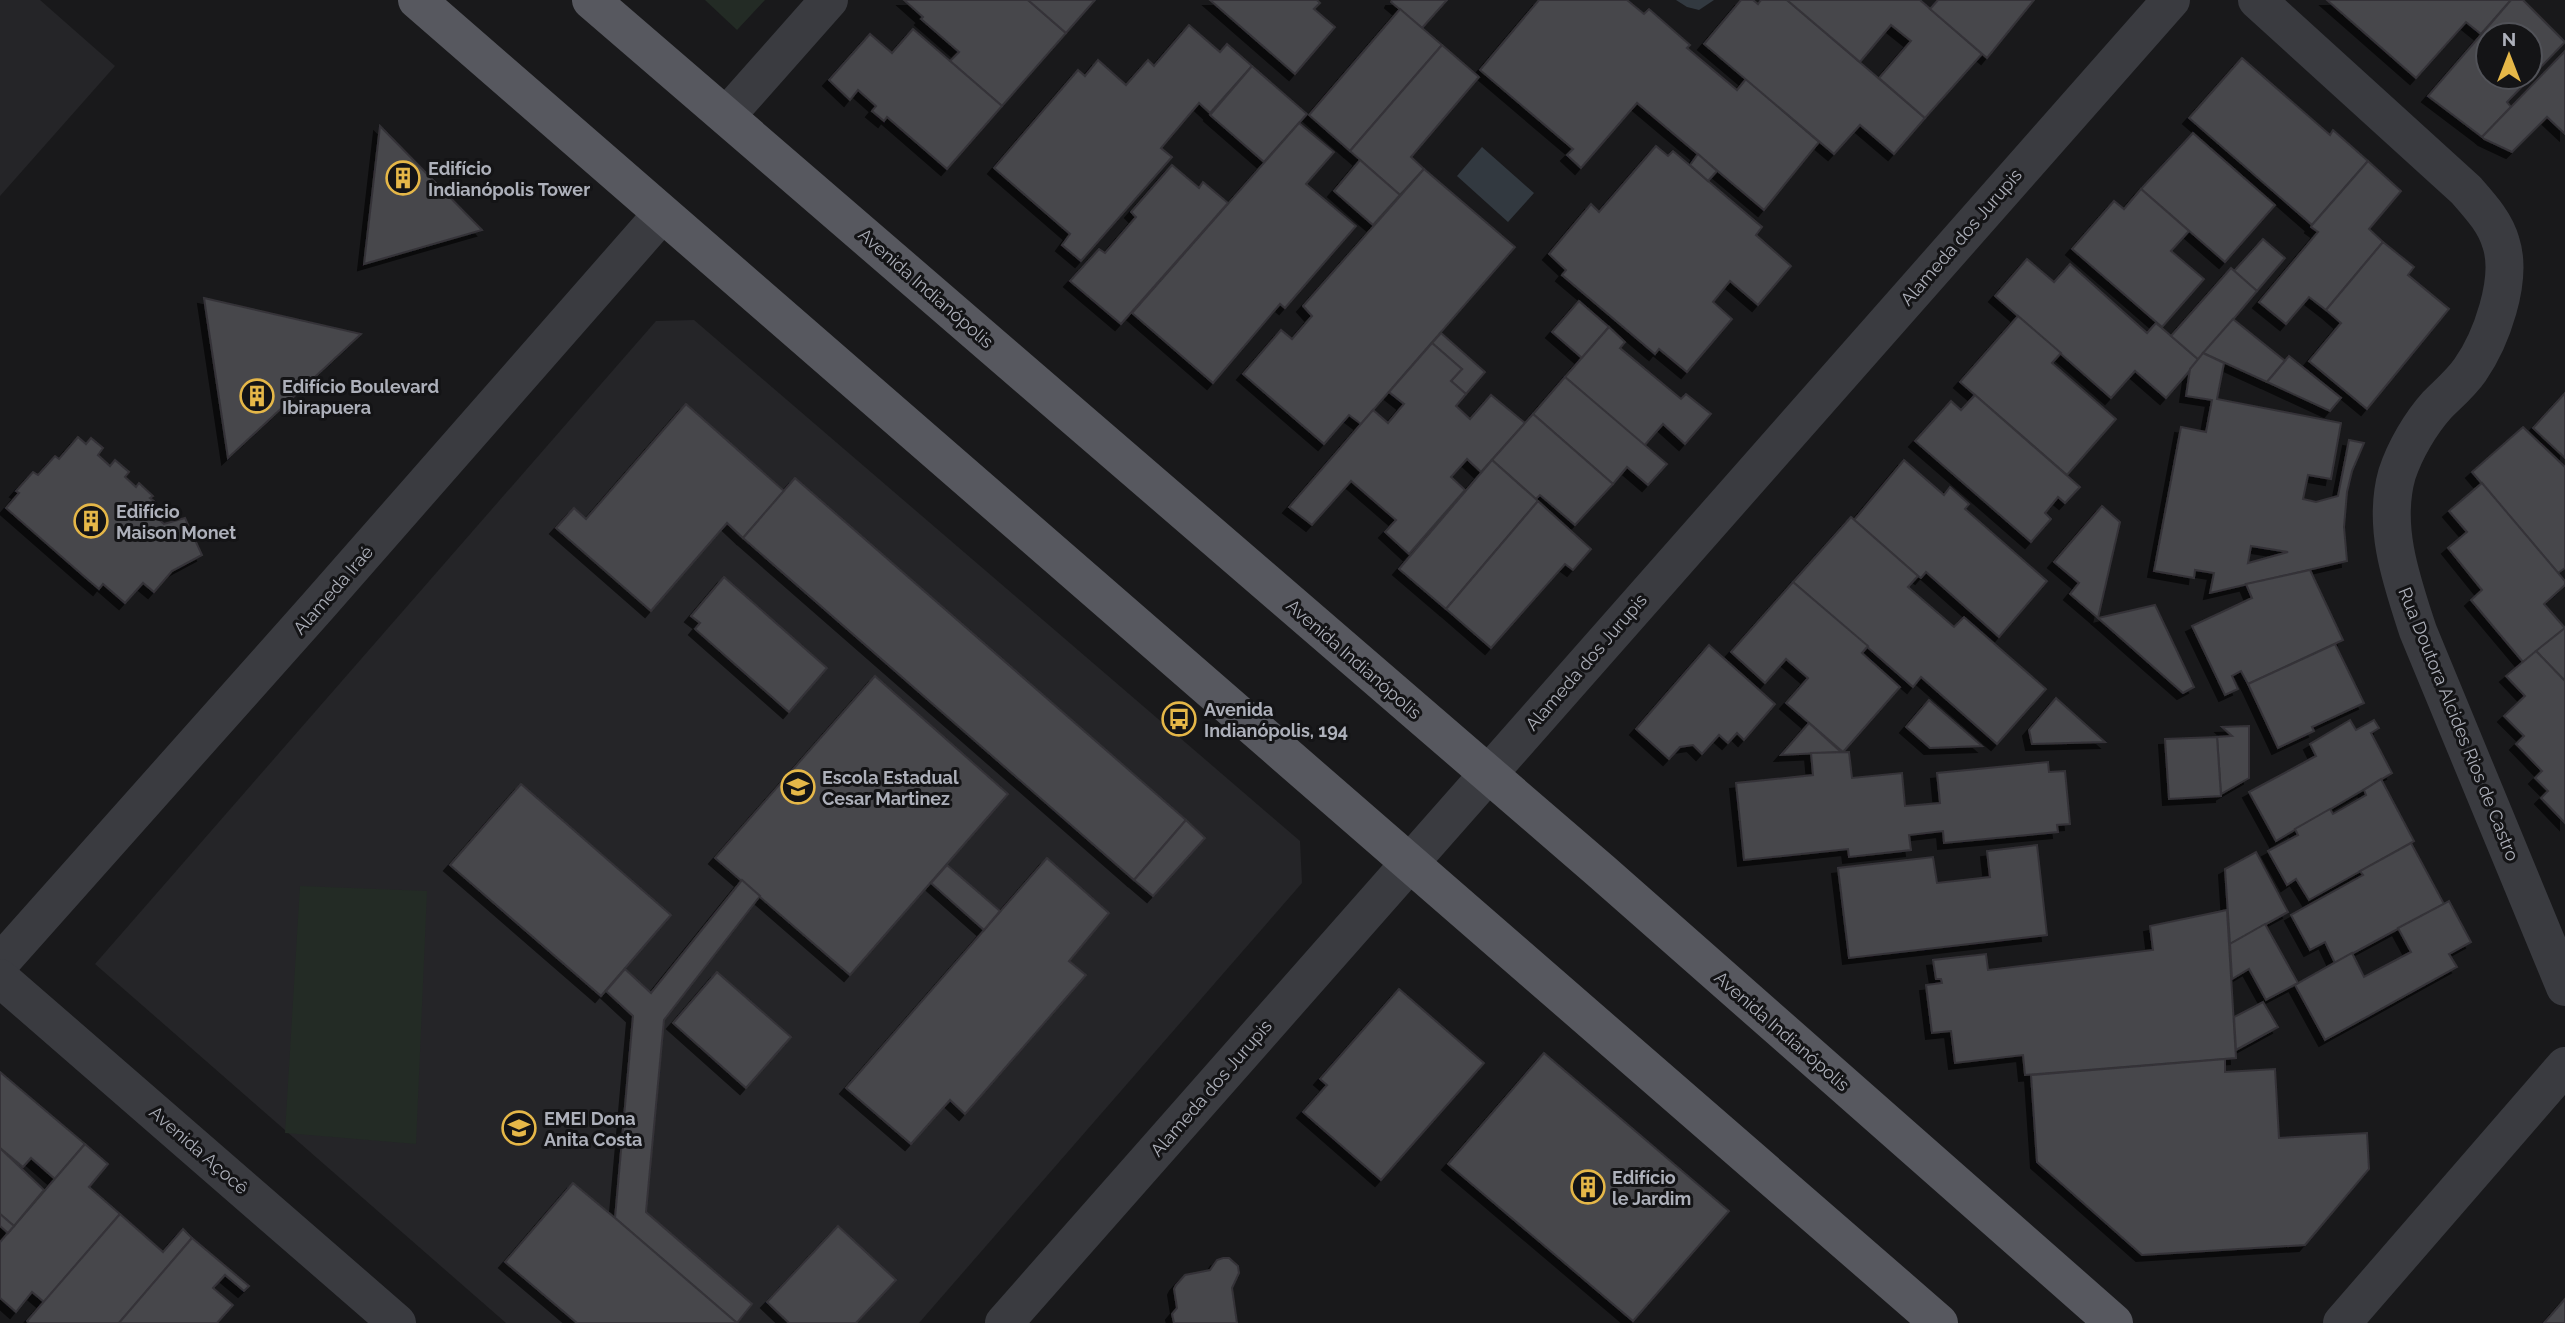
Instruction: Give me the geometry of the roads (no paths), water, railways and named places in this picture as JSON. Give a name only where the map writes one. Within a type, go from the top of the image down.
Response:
[{"type":"main road","points":[[417,0],[1939,1323]]},
{"type":"main road","name":"Avenida Indianópolis","points":[[611,6],[727,115],[1602,872],[2114,1323]]},
{"type":"street","points":[[727,115],[829,0]]},
{"type":"street","name":"Rua Doutora Alcides Rios de Castro","points":[[2257,0],[2466,190],[2489,217],[2502,244],[2505,265],[2493,326],[2470,371],[2434,408],[2404,454],[2396,477],[2392,515],[2398,572],[2418,631],[2565,987]]},
{"type":"street","name":"Alameda dos Jurupis","points":[[1004,1323],[2170,1]]},
{"type":"street","name":"Alameda Iraé","points":[[0,963],[662,214]]},
{"type":"street","name":"Avenida Açocê","points":[[0,978],[397,1323]]},
{"type":"street","points":[[2342,1323],[2565,1066]]},
{"type":"place","name":"Edifício Indianópolis Tower","points":[[403,178]]},
{"type":"place","name":"Edifício Boulevard Ibirapuera","points":[[257,396]]},
{"type":"place","name":"Edifício Maison Monet","points":[[91,521]]},
{"type":"place","name":"Avenida Indianópolis, 194","points":[[1179,719]]},
{"type":"place","name":"Escola Estadual Cesar Martinez","points":[[798,787]]},
{"type":"place","name":"EMEI Dona Anita Costa","points":[[519,1128]]},
{"type":"place","name":"Edifício le Jardim","points":[[1588,1187]]}]
